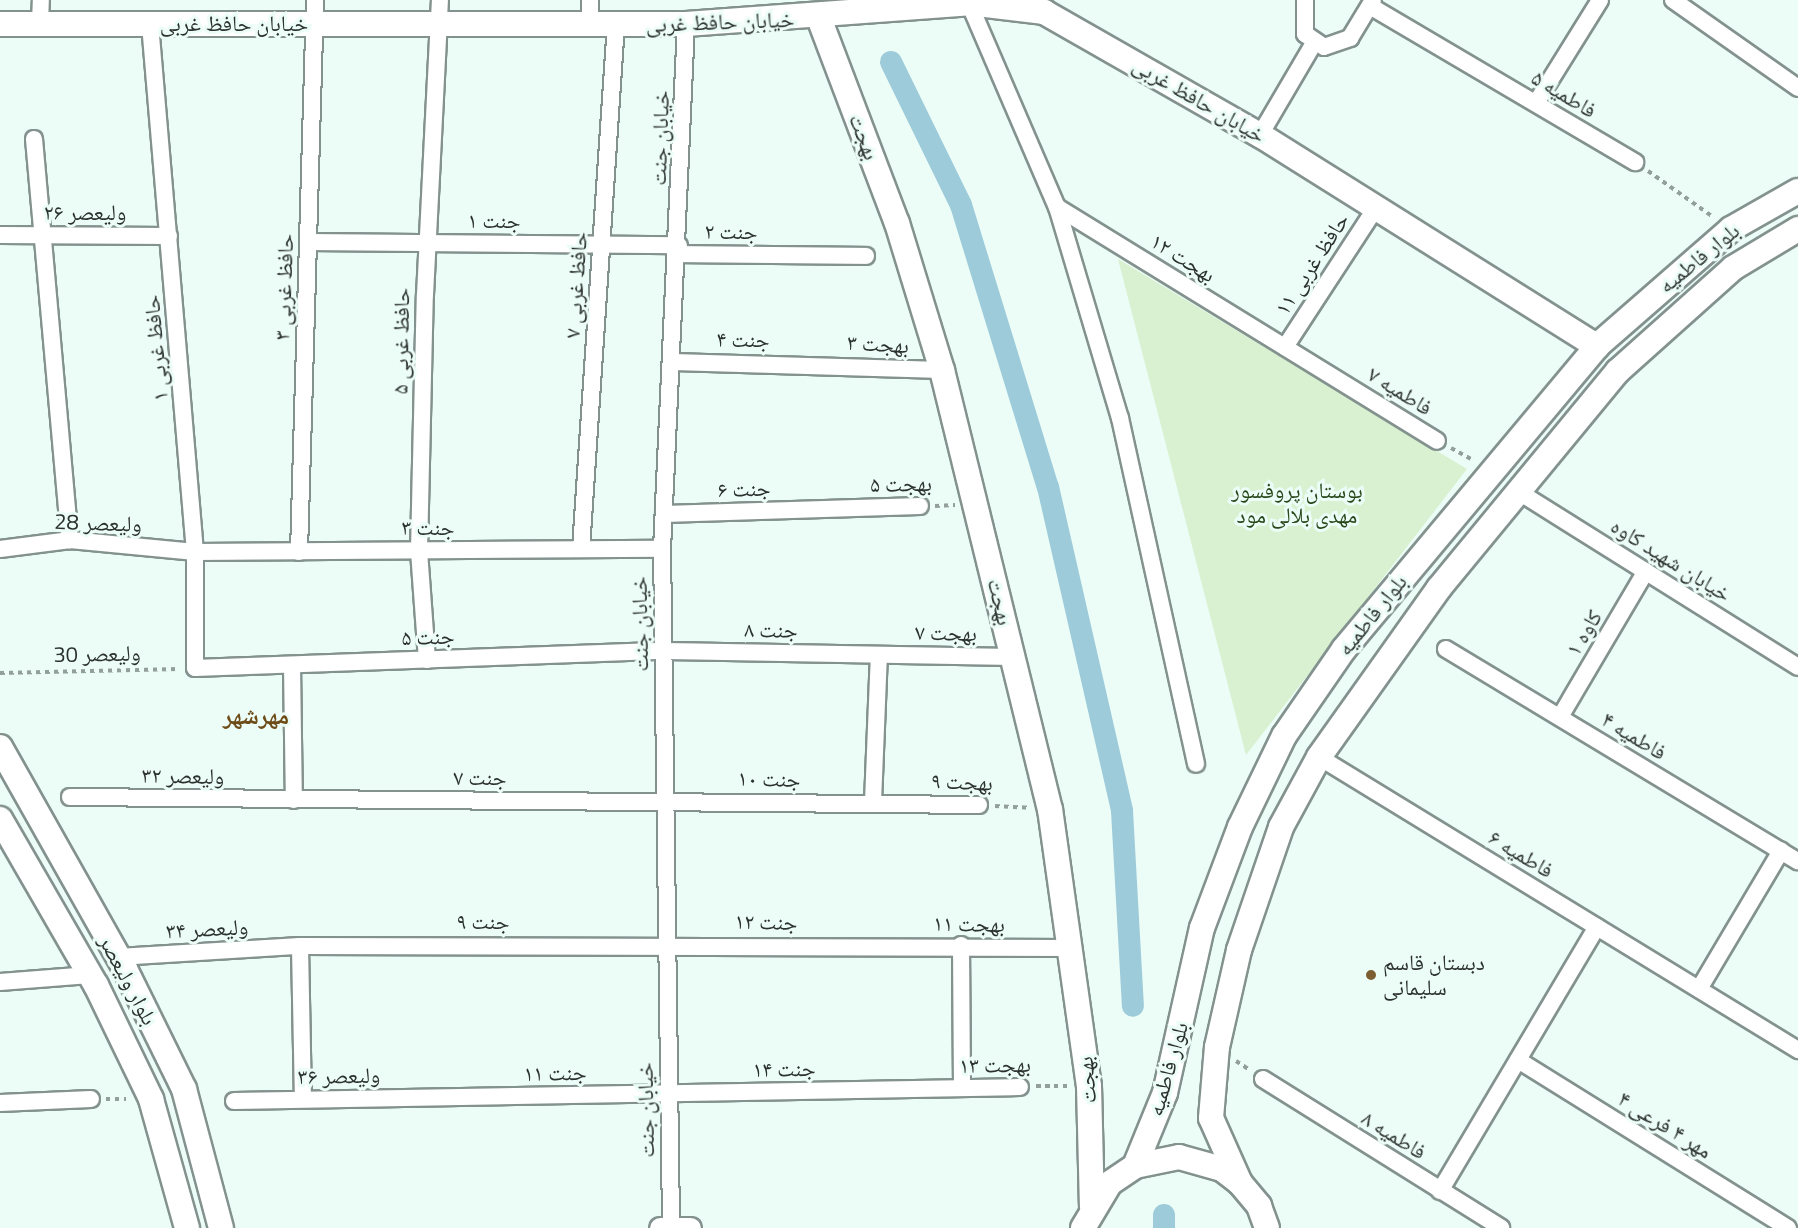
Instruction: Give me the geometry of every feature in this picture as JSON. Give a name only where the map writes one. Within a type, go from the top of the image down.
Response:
[{"type":"main road","name":"خیابان حافظ غربی","points":[[0,24],[686,24],[816,9],[968,2],[1044,12],[1260,135],[1377,206],[1597,346]]},
{"type":"main road","name":"بهجت","points":[[816,9],[897,223],[942,370],[977,504],[1050,809],[1073,948],[1089,1086],[1088,1217]]},
{"type":"main road","name":"بلوار فاطمیه","points":[[1136,1166],[1166,1093],[1202,928],[1240,827],[1284,736],[1344,649],[1597,346],[1731,229],[1798,191]]},
{"type":"main road","name":"بلوار فاطمیه","points":[[1240,1182],[1211,1118],[1217,1047],[1239,950],[1281,827],[1319,757],[1378,669],[1596,398],[1664,327],[1732,268],[1798,230]]},
{"type":"main road","name":"بلوار ولیعصر","points":[[0,747],[118,957],[184,1089],[207,1163],[221,1228]]},
{"type":"main road","name":"بلوار ولیعصر","points":[[0,819],[90,975],[151,1099],[174,1171],[187,1228]]},
{"type":"main road","points":[[1088,1217],[1110,1182],[1136,1166],[1157,1159],[1201,1161],[1240,1182],[1259,1206],[1267,1228]]},
{"type":"main road","points":[[174,1171],[194,1175],[207,1163]]},
{"type":"street","points":[[40,24],[41,0]]},
{"type":"street","name":"حافظ غربی ۳","points":[[298,552],[315,0]]},
{"type":"street","name":"حافظ غربی ۵","points":[[427,660],[419,550],[427,243],[440,0]]},
{"type":"street","points":[[590,0],[590,24]]},
{"type":"street","points":[[1305,0],[1301,22],[1314,43]]},
{"type":"street","points":[[1536,103],[1600,0]]},
{"type":"street","points":[[1673,0],[1798,88]]},
{"type":"street","points":[[968,2],[1057,207],[1120,418],[1196,764]]},
{"type":"street","points":[[1314,43],[1343,45],[1372,3]]},
{"type":"street","name":"فاطمیه ۵","points":[[1372,3],[1635,162]]},
{"type":"street","name":"حافظ غربی ۱","points":[[150,24],[195,552],[195,668]]},
{"type":"street","name":"حافظ غربی ۷","points":[[581,549],[616,24]]},
{"type":"street","name":"خیابان جنت","points":[[674,1227],[668,1094],[662,549],[679,250],[686,24]]},
{"type":"street","points":[[1260,135],[1314,43]]},
{"type":"street","points":[[34,139],[70,540]]},
{"type":"street","name":"حافظ غربی ۱۱","points":[[1285,347],[1377,206]]},
{"type":"street","name":"بهجت ۱۲","points":[[1057,207],[1285,347]]},
{"type":"street","name":"ولیعصر ۲۶","points":[[0,235],[169,236]]},
{"type":"street","name":"جنت ۱","points":[[308,242],[602,244],[679,250]]},
{"type":"street","name":"جنت ۲","points":[[679,250],[866,256]]},
{"type":"street","name":"فاطمیه ۷","points":[[1285,347],[1437,441]]},
{"type":"street","name":"جنت ۴","points":[[673,362],[812,363]]},
{"type":"street","name":"بهجت ۳","points":[[812,363],[942,370]]},
{"type":"street","name":"خیابان شهید کاوه","points":[[1519,492],[1798,667]]},
{"type":"street","name":"بهجت ۵","points":[[826,508],[920,506]]},
{"type":"street","name":"جنت ۶","points":[[664,514],[826,508]]},
{"type":"street","name":"ولیعصر 28","points":[[0,549],[70,540],[195,552]]},
{"type":"street","name":"جنت ۳","points":[[195,552],[662,549]]},
{"type":"street","name":"کاوه ۱","points":[[1560,717],[1646,571]]},
{"type":"street","name":"فاطمیه ۴","points":[[1446,649],[1798,861]]},
{"type":"street","name":"جنت ۸","points":[[663,651],[879,655]]},
{"type":"street","name":"جنت ۵","points":[[195,668],[663,651]]},
{"type":"street","points":[[873,802],[879,655]]},
{"type":"street","name":"بهجت ۷","points":[[879,655],[1013,657]]},
{"type":"street","points":[[292,665],[294,800]]},
{"type":"street","name":"فاطمیه ۶","points":[[1319,757],[1798,1050]]},
{"type":"street","name":"ولیعصر ۳۲","points":[[70,797],[294,800]]},
{"type":"street","name":"جنت ۷","points":[[294,800],[665,801]]},
{"type":"street","name":"جنت ۱۰","points":[[665,801],[873,802]]},
{"type":"street","name":"بهجت ۹","points":[[873,802],[979,805]]},
{"type":"street","points":[[1699,989],[1781,851]]},
{"type":"street","points":[[1440,1191],[1598,927]]},
{"type":"street","name":"جنت ۹","points":[[300,946],[667,943]]},
{"type":"street","name":"جنت ۱۲","points":[[667,943],[866,946]]},
{"type":"street","points":[[961,945],[962,1088]]},
{"type":"street","name":"بهجت ۱۱","points":[[866,946],[961,945],[1073,948]]},
{"type":"street","points":[[300,946],[303,1098]]},
{"type":"street","name":"ولیعصر ۳۴","points":[[118,957],[300,946]]},
{"type":"street","points":[[0,982],[90,975]]},
{"type":"street","name":"مهر ۴ فرعی ۴","points":[[1518,1060],[1788,1228]]},
{"type":"street","name":"فاطمیه ۸","points":[[1263,1079],[1501,1228]]},
{"type":"street","name":"بهجت ۱۳","points":[[902,1089],[1020,1086]]},
{"type":"street","name":"جنت ۱۴","points":[[668,1094],[902,1089]]},
{"type":"street","name":"جنت ۱۱","points":[[444,1097],[668,1094]]},
{"type":"street","name":"ولیعصر ۳۶","points":[[234,1101],[444,1097]]},
{"type":"street","points":[[0,1103],[91,1099]]},
{"type":"path","points":[[1635,162],[1731,229]]},
{"type":"path","name":"فاطمیه ۷","points":[[1437,441],[1492,471]]},
{"type":"path","name":"بهجت ۵","points":[[920,506],[977,504]]},
{"type":"path","name":"ولیعصر 30","points":[[0,673],[195,668]]},
{"type":"path","name":"بهجت ۹","points":[[979,805],[1050,809]]},
{"type":"path","name":"بهجت ۱۳","points":[[1020,1086],[1089,1086]]},
{"type":"path","points":[[91,1099],[151,1099]]},
{"type":"green space","name":"بوستان پروفسور مهدی بلالی مود","points":[[1118,259],[1467,469],[1246,755]]},
{"type":"waterway","points":[[891,62],[961,205],[1048,487],[1122,811],[1133,1006]]},
{"type":"waterway","points":[[1164,1215],[1164,1228]]},
{"type":"place","name":"دبستان قاسم سلیمانی","points":[[1371,975]]},
{"type":"district","name":"مهرشهر","points":[[256,716]]}]
